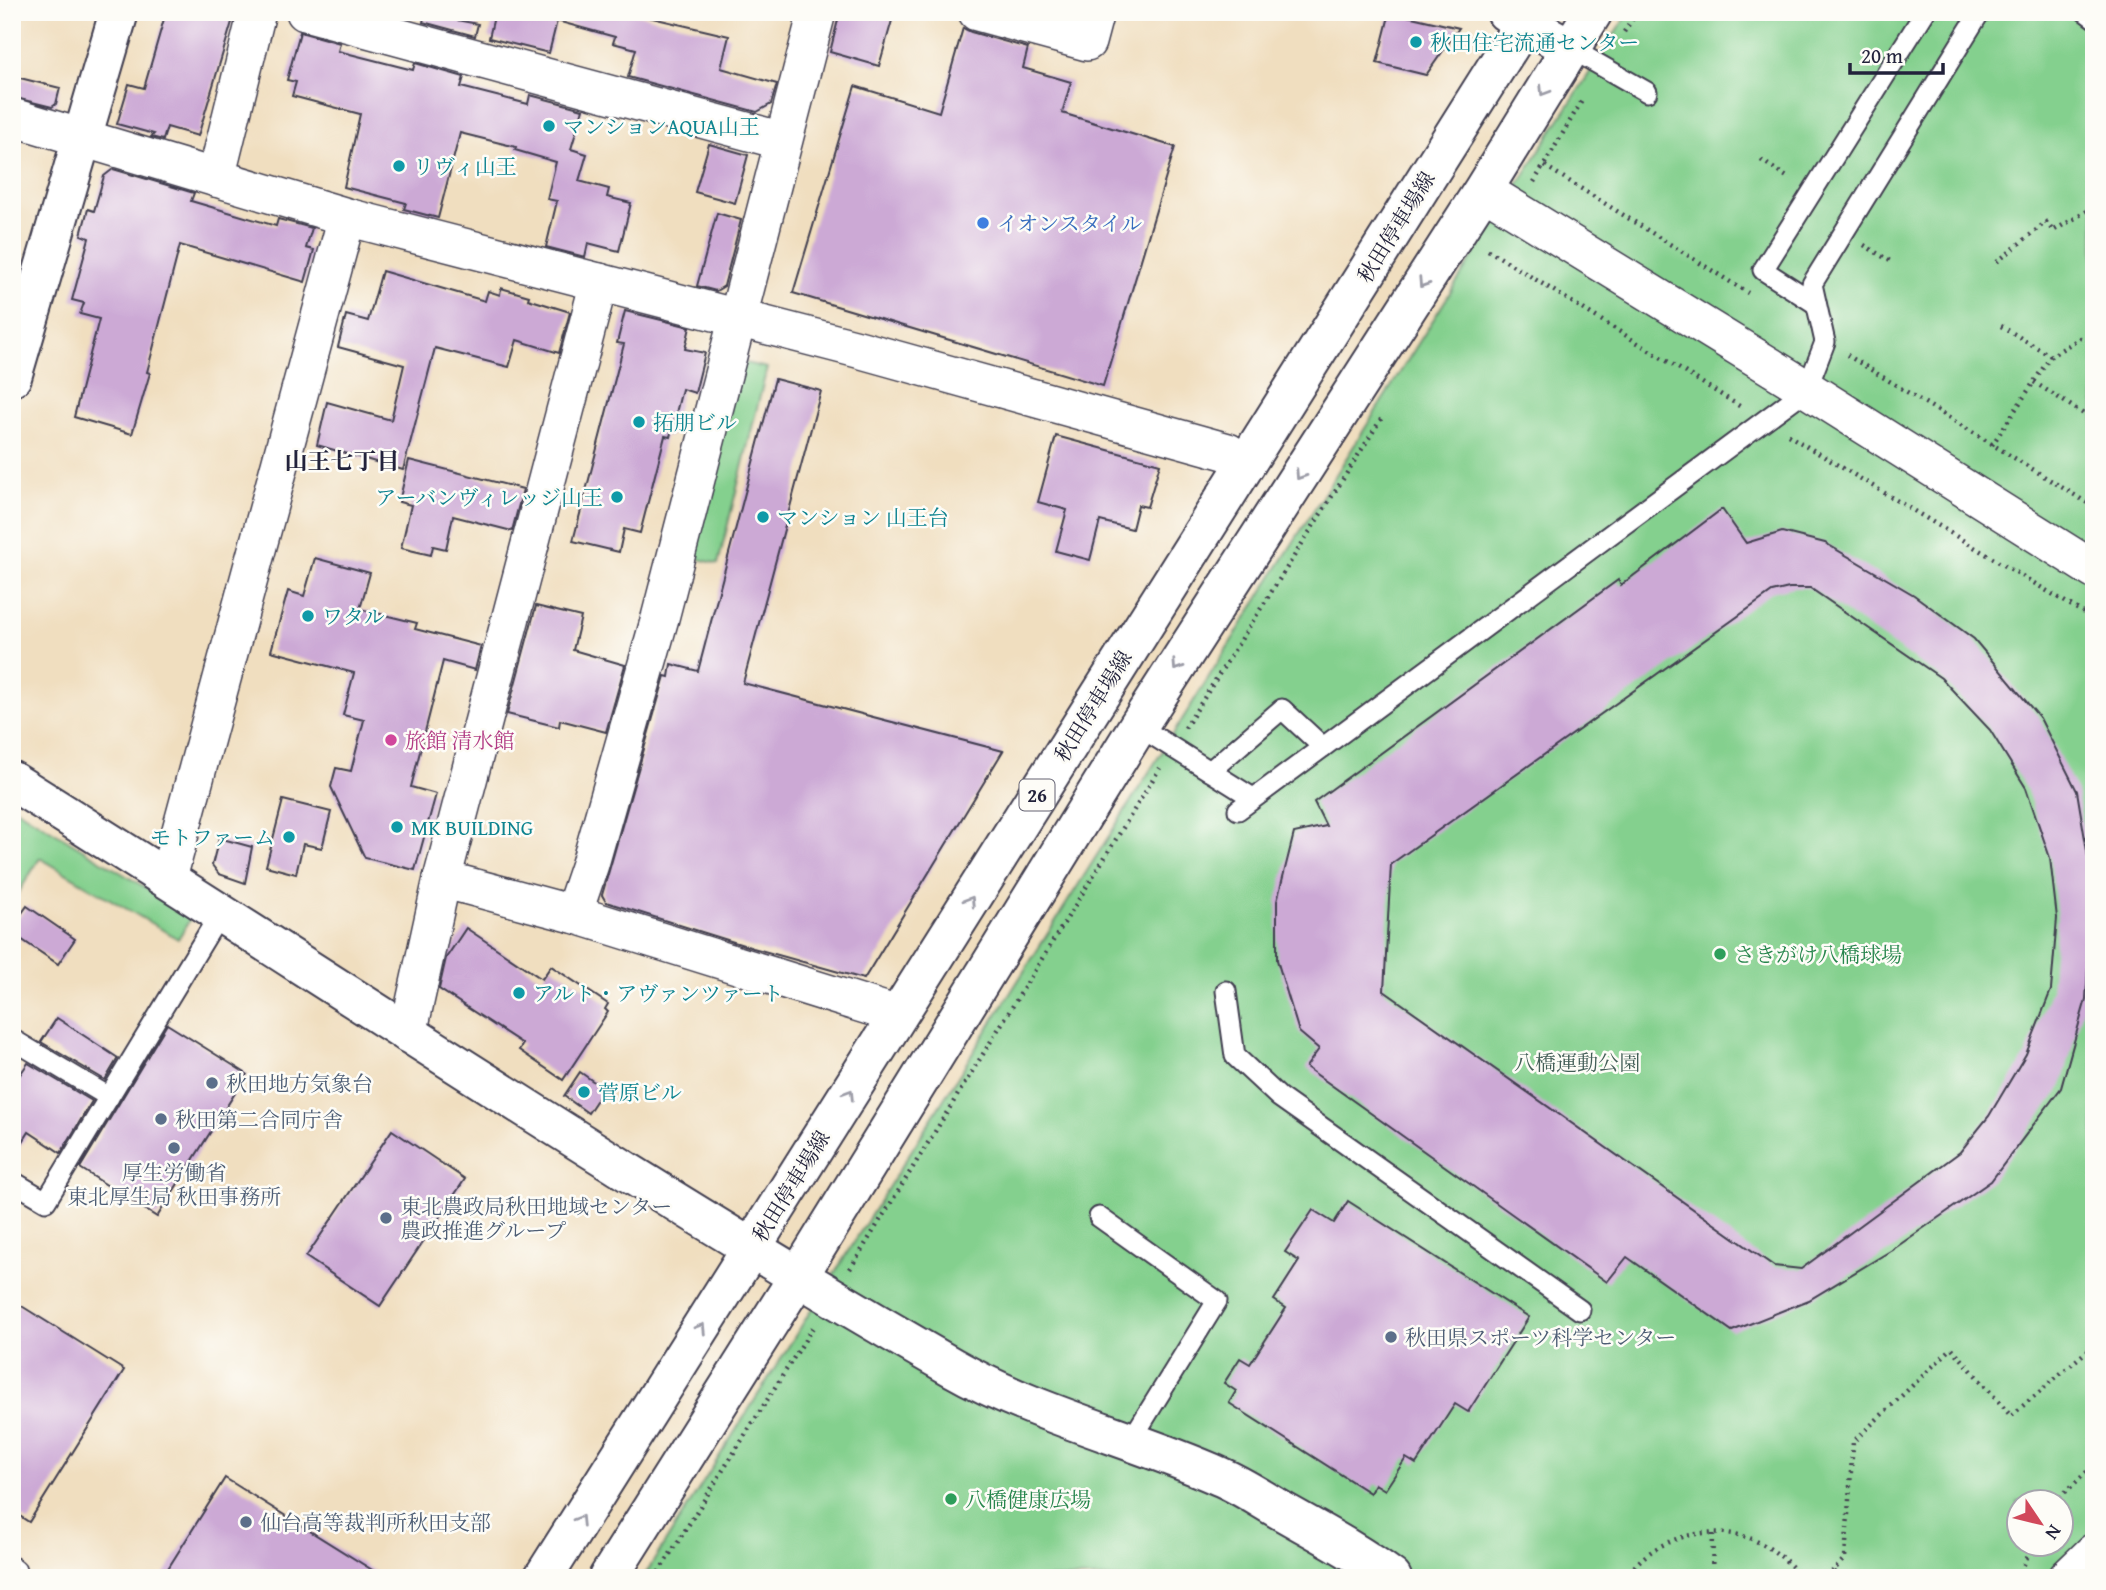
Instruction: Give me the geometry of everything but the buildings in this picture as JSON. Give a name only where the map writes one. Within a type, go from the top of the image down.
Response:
[{"type":"main road","points":[[12,377],[119,12]]},
{"type":"main road","name":"26","points":[[608,1578],[798,1277],[1138,726],[1483,190],[1586,57],[1593,12]]},
{"type":"main road","points":[[1520,16],[1586,57]]},
{"type":"main road","name":"秋田停車場線","points":[[543,1578],[1245,465],[1520,16]]},
{"type":"main road","points":[[12,781],[168,878],[408,1034],[798,1277],[956,1370],[1003,1394],[1221,1476],[1365,1558],[1392,1578]]},
{"type":"street","points":[[216,177],[257,12]]},
{"type":"street","points":[[305,12],[783,141]]},
{"type":"street","points":[[573,914],[590,864],[660,618],[817,12]]},
{"type":"street","points":[[977,12],[1087,42],[1096,12]]},
{"type":"street","points":[[12,117],[84,136],[347,217],[737,317],[1228,452],[1245,465]]},
{"type":"street","points":[[1483,190],[1807,389],[2094,570]]},
{"type":"street","points":[[168,878],[347,217]]},
{"type":"street","points":[[408,1034],[442,879],[600,282]]},
{"type":"street","points":[[442,879],[573,914],[898,1015]]},
{"type":"street","points":[[2067,1578],[2094,1552]]},
{"type":"lane","points":[[1816,304],[1763,270],[1924,12]]},
{"type":"lane","points":[[1138,726],[1210,771],[1245,804],[1807,389],[1825,342],[1812,284],[1980,12]]},
{"type":"lane","points":[[2086,12],[2094,18]]},
{"type":"lane","points":[[1586,57],[1647,92]]},
{"type":"lane","points":[[1210,771],[1282,709],[1323,747]]},
{"type":"lane","points":[[12,1181],[46,1201],[221,912]]},
{"type":"lane","points":[[1226,991],[1235,1056],[1279,1097],[1580,1310]]},
{"type":"lane","points":[[12,1039],[109,1097]]},
{"type":"lane","points":[[1100,1217],[1217,1301],[1130,1442]]},
{"type":"lane","points":[[12,1567],[16,1570],[12,1577]]},
{"type":"path","points":[[1531,187],[1586,57],[1637,12]]},
{"type":"path","points":[[1761,160],[1811,193]]},
{"type":"path","points":[[1997,262],[2046,222],[2053,231],[2094,207]]},
{"type":"path","points":[[1482,260],[1495,239]]},
{"type":"path","points":[[2001,326],[2051,356]]},
{"type":"path","points":[[1992,445],[2051,356],[2080,338],[2094,341]]},
{"type":"path","points":[[2034,382],[2093,417]]},
{"type":"path","points":[[655,1578],[1172,748],[1389,406]]},
{"type":"path","points":[[1819,1578],[1833,1571],[1845,1558],[1853,1442],[1952,1349],[2011,1416],[2094,1345]]},
{"type":"path","points":[[2070,1488],[2094,1465]]},
{"type":"path","points":[[1626,1578],[1655,1549],[1687,1535],[1721,1532],[1755,1540],[1784,1558],[1802,1578]]},
{"type":"path","points":[[1712,1578],[1713,1533]]},
{"type":"path","points":[[2018,1578],[2027,1558]]},
{"type":"path","points":[[1833,1571],[1839,1578]]},
{"type":"green space","name":"八橋運動公園","points":[[1629,12],[2094,12],[2094,1578],[643,1578]]},
{"type":"green space","points":[[736,361],[767,368],[718,564],[687,556]]},
{"type":"green space","points":[[12,806],[192,916],[178,939],[40,858],[12,903]]},
{"type":"place","name":"秋田住宅流通センター","points":[[1416,42]]},
{"type":"place","name":"マンションAQUA山王","points":[[549,126]]},
{"type":"place","name":"リヴィ山王","points":[[399,166]]},
{"type":"place","name":"イオンスタイル","points":[[983,223]]},
{"type":"place","name":"拓朋ビル","points":[[639,422]]},
{"type":"place","name":"アーバンヴィレッジ山王","points":[[617,497]]},
{"type":"place","name":"マンション 山王台","points":[[763,517]]},
{"type":"place","name":"ワタル","points":[[308,616]]},
{"type":"place","name":"旅館 清水館","points":[[391,740]]},
{"type":"place","name":"MK BUILDING","points":[[397,827]]},
{"type":"place","name":"モトファーム","points":[[289,837]]},
{"type":"place","name":"さきがけ八橋球場","points":[[1720,954]]},
{"type":"place","name":"アルト・アヴァンツァート","points":[[519,993]]},
{"type":"place","name":"秋田地方気象台","points":[[212,1083]]},
{"type":"place","name":"菅原ビル","points":[[584,1092]]},
{"type":"place","name":"秋田第二合同庁舎","points":[[161,1119]]},
{"type":"place","name":"厚生労働省 東北厚生局 秋田事務所","points":[[174,1148]]},
{"type":"place","name":"東北農政局秋田地域センター 農政推進グループ","points":[[386,1218]]},
{"type":"place","name":"秋田県スポーツ科学センター","points":[[1391,1337]]},
{"type":"place","name":"八橋健康広場","points":[[951,1499]]},
{"type":"place","name":"仙台高等裁判所秋田支部","points":[[246,1522]]},
{"type":"district","name":"山王七丁目","points":[[342,460]]}]
